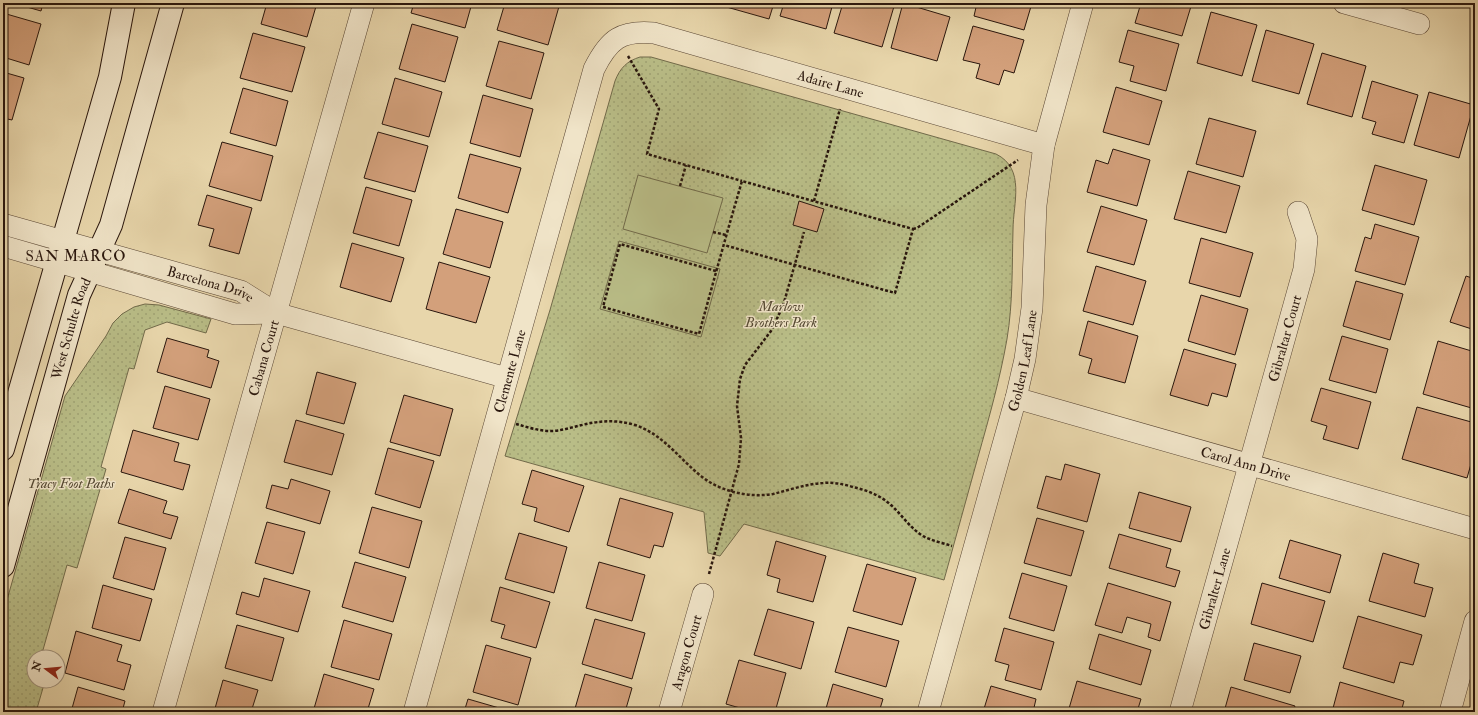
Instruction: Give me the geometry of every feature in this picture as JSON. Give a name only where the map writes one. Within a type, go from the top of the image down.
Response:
[{"type":"main road","points":[[3,449],[110,77],[124,3]]},
{"type":"main road","name":"West Schulte Road","points":[[3,566],[79,295],[111,225],[173,3]]},
{"type":"street","name":"Cabana Court","points":[[163,712],[364,3]]},
{"type":"street","name":"Golden Leaf Lane","points":[[928,712],[1016,398],[1025,359],[1032,308],[1036,205],[1044,145],[1084,3]]},
{"type":"street","points":[[1344,3],[1419,24]]},
{"type":"street","name":"Adaire Lane","points":[[618,38],[637,32],[654,33],[1044,145]]},
{"type":"street","name":"Clemente Lane","points":[[414,712],[594,69],[602,54],[609,45],[618,38]]},
{"type":"street","name":"Gibraltar Court","points":[[1249,465],[1304,269],[1307,239],[1298,212]]},
{"type":"street","name":"Barcelona Drive","points":[[3,224],[241,291],[276,312],[508,378]]},
{"type":"street","points":[[3,246],[235,314],[276,312]]},
{"type":"street","name":"Carol Ann Drive","points":[[1016,398],[1475,529]]},
{"type":"street","name":"Gibralter Lane","points":[[1180,712],[1249,465]]},
{"type":"street","name":"Aragon Court","points":[[669,712],[703,594]]},
{"type":"street","points":[[1450,712],[1475,621]]},
{"type":"path","points":[[618,38],[659,109],[647,154],[913,229],[917,228],[1006,168],[1044,145]]},
{"type":"path","points":[[814,201],[846,88]]},
{"type":"path","points":[[680,186],[686,165]]},
{"type":"path","points":[[716,271],[620,244],[603,307],[699,334],[742,181]]},
{"type":"path","points":[[724,245],[895,293],[913,229]]},
{"type":"path","points":[[713,232],[726,236]]},
{"type":"path","points":[[703,594],[739,464],[741,438],[737,406],[740,379],[745,365],[778,318],[783,306],[804,232]]},
{"type":"path","points":[[496,418],[526,427],[552,431],[606,421],[634,425],[655,435],[674,449],[704,478],[718,486],[747,494],[772,494],[822,483],[837,483],[854,487],[882,498],[891,505],[913,529],[924,536],[972,552]]},
{"type":"green space","name":"Marlow Brothers Park","points":[[640,57],[651,57],[996,154],[1005,160],[1011,168],[1015,178],[1016,198],[1013,230],[1011,298],[1007,339],[990,413],[944,580],[744,524],[720,556],[708,553],[704,512],[505,456],[550,310],[615,81],[619,72],[624,66]]},
{"type":"green space","points":[[638,175],[723,198],[707,253],[623,229]]},
{"type":"green space","points":[[619,241],[720,269],[701,337],[600,309]]},
{"type":"green space","points":[[3,281],[6,297],[4,309],[8,380],[3,398]]},
{"type":"green space","name":"Tracy Foot Paths","points":[[145,304],[159,305],[211,319],[206,333],[167,322],[145,330],[134,369],[129,368],[101,467],[106,469],[77,568],[67,565],[43,649],[26,649],[26,689],[43,689],[36,712],[3,712],[3,614],[65,396],[106,336],[113,323],[122,314],[134,307]]},
{"type":"building","points":[[13,3],[43,3],[41,11]]},
{"type":"building","points":[[267,3],[317,3],[307,37],[261,24]]},
{"type":"building","points":[[414,3],[472,3],[465,28],[411,13]]},
{"type":"building","points":[[505,3],[560,3],[548,45],[497,30]]},
{"type":"building","points":[[724,3],[774,3],[769,19],[723,6]]},
{"type":"building","points":[[784,3],[833,3],[826,29],[780,16]]},
{"type":"building","points":[[843,3],[895,3],[882,47],[834,33]]},
{"type":"building","points":[[903,3],[950,17],[937,61],[891,48]]},
{"type":"building","points":[[977,3],[1032,3],[1024,30],[974,16]]},
{"type":"building","points":[[1141,3],[1192,3],[1182,36],[1135,23]]},
{"type":"building","points":[[1211,12],[1257,25],[1242,76],[1197,63]]},
{"type":"building","points":[[3,13],[41,24],[29,65],[3,57]]},
{"type":"building","points":[[412,24],[458,37],[445,82],[399,69]]},
{"type":"building","points":[[973,26],[1024,40],[1014,73],[1004,70],[999,85],[976,78],[980,64],[963,60]]},
{"type":"building","points":[[1128,30],[1179,44],[1166,91],[1130,81],[1134,66],[1119,62]]},
{"type":"building","points":[[1266,30],[1314,44],[1299,94],[1252,81]]},
{"type":"building","points":[[253,33],[305,47],[292,92],[240,78]]},
{"type":"building","points":[[499,41],[544,53],[531,99],[486,86]]},
{"type":"building","points":[[1322,53],[1366,66],[1352,117],[1307,104]]},
{"type":"building","points":[[3,72],[24,78],[12,120],[3,118]]},
{"type":"building","points":[[395,78],[442,92],[429,137],[382,124]]},
{"type":"building","points":[[1372,81],[1418,95],[1404,143],[1372,134],[1376,122],[1362,118]]},
{"type":"building","points":[[1116,87],[1162,101],[1149,145],[1103,132]]},
{"type":"building","points":[[243,88],[288,101],[276,146],[230,133]]},
{"type":"building","points":[[1429,92],[1474,105],[1459,158],[1414,145]]},
{"type":"building","points":[[483,95],[533,109],[520,157],[470,143]]},
{"type":"building","points":[[1209,118],[1256,131],[1243,177],[1196,164]]},
{"type":"building","points":[[378,132],[428,146],[415,192],[364,178]]},
{"type":"building","points":[[222,142],[273,156],[261,201],[209,186]]},
{"type":"building","points":[[1113,149],[1150,160],[1137,206],[1087,192],[1096,160],[1108,164]]},
{"type":"building","points":[[470,154],[521,168],[508,213],[458,198]]},
{"type":"building","points":[[1375,165],[1427,180],[1414,225],[1362,210]]},
{"type":"building","points":[[1188,171],[1240,186],[1226,233],[1174,219]]},
{"type":"building","points":[[366,187],[412,200],[399,246],[353,233]]},
{"type":"building","points":[[207,195],[252,208],[239,254],[209,246],[214,229],[198,225]]},
{"type":"building","points":[[799,201],[824,209],[817,232],[793,225]]},
{"type":"building","points":[[1101,206],[1147,220],[1134,265],[1087,252]]},
{"type":"building","points":[[456,209],[503,222],[490,268],[443,254]]},
{"type":"building","points":[[1375,224],[1419,237],[1405,285],[1355,271],[1365,237],[1371,239]]},
{"type":"building","points":[[1201,238],[1253,253],[1240,297],[1189,283]]},
{"type":"building","points":[[352,243],[404,258],[391,302],[340,287]]},
{"type":"building","points":[[439,262],[490,277],[476,323],[426,309]]},
{"type":"building","points":[[1096,266],[1146,281],[1133,325],[1083,311]]},
{"type":"building","points":[[1466,276],[1475,279],[1475,330],[1450,322]]},
{"type":"building","points":[[1356,281],[1403,294],[1390,340],[1343,326]]},
{"type":"building","points":[[1201,295],[1248,309],[1235,355],[1188,341]]},
{"type":"building","points":[[1088,321],[1138,336],[1125,383],[1088,373],[1092,359],[1079,355]]},
{"type":"building","points":[[1342,336],[1388,349],[1376,393],[1329,380]]},
{"type":"building","points":[[167,338],[209,350],[207,357],[219,361],[211,388],[157,372]]},
{"type":"building","points":[[1438,341],[1475,352],[1475,409],[1423,394]]},
{"type":"building","points":[[1184,349],[1236,364],[1227,397],[1212,393],[1208,406],[1170,395]]},
{"type":"building","points":[[317,372],[356,383],[344,424],[306,414]]},
{"type":"building","points":[[165,386],[210,399],[198,440],[153,428]]},
{"type":"building","points":[[1321,388],[1371,402],[1358,449],[1323,439],[1327,426],[1311,421]]},
{"type":"building","points":[[404,395],[453,409],[440,456],[390,442]]},
{"type":"building","points":[[1417,407],[1475,423],[1475,450],[1467,478],[1402,459]]},
{"type":"building","points":[[296,420],[344,434],[332,475],[284,462]]},
{"type":"building","points":[[133,430],[179,443],[174,461],[190,465],[183,490],[121,472]]},
{"type":"building","points":[[388,448],[434,461],[420,508],[375,494]]},
{"type":"building","points":[[1065,464],[1100,474],[1087,522],[1037,508],[1046,476],[1061,480]]},
{"type":"building","points":[[532,470],[584,486],[569,532],[534,521],[537,508],[522,504]]},
{"type":"building","points":[[291,479],[330,491],[320,524],[266,508],[272,485],[288,489]]},
{"type":"building","points":[[129,489],[167,501],[163,513],[178,517],[171,539],[118,523]]},
{"type":"building","points":[[1139,492],[1191,507],[1181,542],[1129,528]]},
{"type":"building","points":[[620,498],[673,513],[663,547],[654,545],[650,558],[607,545]]},
{"type":"building","points":[[372,507],[422,521],[409,568],[359,553]]},
{"type":"building","points":[[1037,518],[1084,531],[1071,576],[1024,563]]},
{"type":"building","points":[[267,522],[305,532],[293,574],[255,563]]},
{"type":"building","points":[[519,533],[567,547],[554,593],[505,579]]},
{"type":"building","points":[[1119,534],[1171,549],[1166,567],[1180,571],[1175,587],[1109,568]]},
{"type":"building","points":[[125,537],[166,548],[154,590],[113,578]]},
{"type":"building","points":[[1290,540],[1341,555],[1330,593],[1279,578]]},
{"type":"building","points":[[776,541],[826,556],[813,602],[777,592],[780,579],[767,575]]},
{"type":"building","points":[[1383,553],[1419,564],[1414,583],[1433,588],[1425,617],[1369,601]]},
{"type":"building","points":[[355,562],[406,577],[393,622],[342,607]]},
{"type":"building","points":[[599,562],[645,575],[632,621],[586,608]]},
{"type":"building","points":[[867,564],[916,578],[902,625],[853,611]]},
{"type":"building","points":[[1022,573],[1067,586],[1054,631],[1009,618]]},
{"type":"building","points":[[264,578],[310,591],[298,632],[236,614],[242,592],[259,597]]},
{"type":"building","points":[[1108,583],[1171,602],[1160,641],[1148,637],[1151,624],[1127,617],[1122,633],[1095,625]]},
{"type":"building","points":[[1262,583],[1325,601],[1313,642],[1251,624]]},
{"type":"building","points":[[103,585],[152,599],[140,641],[92,628]]},
{"type":"building","points":[[500,587],[550,602],[536,648],[501,638],[505,625],[491,621]]},
{"type":"building","points":[[768,609],[814,622],[801,669],[754,655]]},
{"type":"building","points":[[1358,616],[1422,635],[1413,665],[1400,662],[1394,683],[1343,668]]},
{"type":"building","points":[[595,619],[645,633],[632,679],[582,664]]},
{"type":"building","points":[[344,620],[392,634],[379,680],[331,667]]},
{"type":"building","points":[[237,625],[284,638],[272,681],[225,668]]},
{"type":"building","points":[[848,627],[899,641],[886,687],[835,672]]},
{"type":"building","points":[[1004,628],[1054,642],[1041,690],[1005,680],[1009,665],[995,661]]},
{"type":"building","points":[[76,631],[122,645],[117,661],[131,665],[124,690],[66,673]]},
{"type":"building","points":[[1099,634],[1151,650],[1141,685],[1089,669]]},
{"type":"building","points":[[1254,643],[1301,656],[1290,693],[1244,680]]},
{"type":"building","points":[[486,645],[531,658],[518,705],[473,692]]},
{"type":"building","points":[[739,660],[786,673],[775,712],[754,712],[726,704]]},
{"type":"building","points":[[324,674],[374,689],[367,712],[313,712]]},
{"type":"building","points":[[585,674],[632,688],[625,712],[574,712]]},
{"type":"building","points":[[223,680],[258,690],[251,712],[214,712]]},
{"type":"building","points":[[1077,681],[1141,699],[1137,712],[1068,712]]},
{"type":"building","points":[[1340,682],[1404,701],[1401,712],[1332,712]]},
{"type":"building","points":[[833,684],[883,699],[879,712],[825,712]]},
{"type":"building","points":[[991,686],[1036,699],[1033,712],[983,712]]},
{"type":"building","points":[[78,687],[125,701],[122,712],[71,712]]},
{"type":"building","points":[[1231,687],[1295,706],[1293,712],[1224,712]]},
{"type":"building","points":[[468,699],[513,712],[464,712]]},
{"type":"district","name":"SAN MARCO","points":[[76,256]]}]
